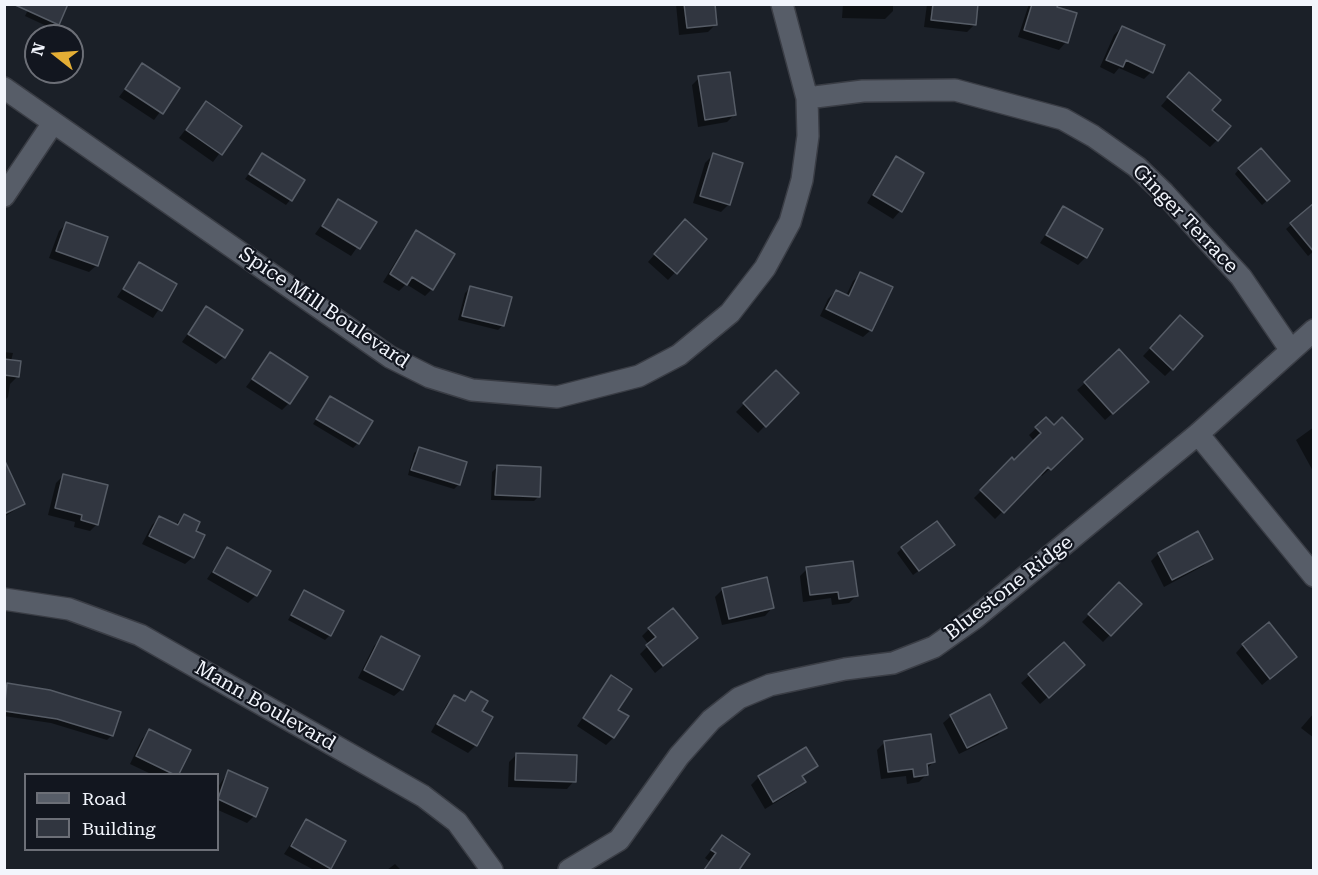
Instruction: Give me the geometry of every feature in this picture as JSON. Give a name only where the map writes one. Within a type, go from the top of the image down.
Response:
[{"type":"street","name":"Spice Mill Boulevard","points":[[4,88],[390,357],[430,377],[472,390],[557,397],[639,376],[679,355],[730,313],[765,268],[790,222],[802,180],[808,136],[807,98],[782,4]]},
{"type":"street","name":"Ginger Terrace","points":[[807,98],[863,91],[955,90],[1063,119],[1093,136],[1137,167],[1164,193],[1241,277],[1290,349]]},
{"type":"street","points":[[4,196],[53,123]]},
{"type":"street","name":"Bluestone Ridge","points":[[569,870],[619,840],[679,756],[711,720],[739,698],[770,685],[845,669],[893,663],[934,646],[975,618],[1198,434],[1290,349],[1314,330]]},
{"type":"street","points":[[1198,434],[1314,576]]},
{"type":"street","name":"Mann Boulevard","points":[[4,599],[69,609],[140,635],[423,796],[457,822],[492,870]]},
{"type":"building","points":[[13,4],[68,4],[59,24]]},
{"type":"building","points":[[684,4],[715,4],[717,25],[687,28]]},
{"type":"building","points":[[933,4],[978,4],[976,25],[931,20]]},
{"type":"building","points":[[1032,4],[1058,4],[1057,7],[1077,13],[1068,43],[1024,30]]},
{"type":"building","points":[[1122,26],[1165,45],[1153,73],[1126,60],[1123,67],[1106,60]]},
{"type":"building","points":[[142,63],[180,88],[163,114],[125,89]]},
{"type":"building","points":[[730,72],[736,115],[705,120],[698,76]]},
{"type":"building","points":[[1189,72],[1221,100],[1212,110],[1231,126],[1218,141],[1167,97]]},
{"type":"building","points":[[206,101],[242,126],[222,155],[186,130]]},
{"type":"building","points":[[1261,148],[1290,181],[1267,201],[1238,168]]},
{"type":"building","points":[[262,153],[305,180],[292,201],[249,174]]},
{"type":"building","points":[[713,153],[743,163],[730,205],[700,196]]},
{"type":"building","points":[[896,156],[924,173],[902,212],[873,195]]},
{"type":"building","points":[[338,199],[377,222],[360,249],[322,226]]},
{"type":"building","points":[[1314,203],[1314,252],[1290,223]]},
{"type":"building","points":[[1063,206],[1103,229],[1087,258],[1046,235]]},
{"type":"building","points":[[685,219],[707,239],[677,274],[654,254]]},
{"type":"building","points":[[66,222],[108,237],[98,266],[56,251]]},
{"type":"building","points":[[416,230],[455,254],[433,290],[412,277],[407,285],[390,274]]},
{"type":"building","points":[[139,262],[177,284],[162,311],[123,289]]},
{"type":"building","points":[[860,272],[893,287],[872,331],[826,309],[836,290],[849,296]]},
{"type":"building","points":[[470,286],[512,297],[504,326],[462,316]]},
{"type":"building","points":[[206,306],[243,330],[225,358],[188,334]]},
{"type":"building","points":[[1180,315],[1203,336],[1173,370],[1150,348]]},
{"type":"building","points":[[1119,349],[1149,382],[1113,414],[1084,382]]},
{"type":"building","points":[[270,352],[308,377],[290,404],[252,379]]},
{"type":"building","points":[[4,359],[21,361],[19,377],[4,375]]},
{"type":"building","points":[[776,370],[799,393],[766,427],[743,403]]},
{"type":"building","points":[[330,396],[373,421],[359,444],[316,419]]},
{"type":"building","points":[[1046,417],[1054,425],[1062,417],[1083,439],[1051,470],[1048,467],[1004,513],[980,490],[1012,457],[1014,460],[1041,433],[1035,427]]},
{"type":"building","points":[[419,447],[467,462],[460,485],[411,470]]},
{"type":"building","points":[[4,459],[25,504],[4,514]]},
{"type":"building","points":[[497,465],[541,467],[540,497],[495,495]]},
{"type":"building","points":[[63,474],[108,485],[98,525],[81,520],[82,515],[55,508]]},
{"type":"building","points":[[184,514],[200,522],[196,531],[205,535],[194,558],[149,536],[159,516],[178,525]]},
{"type":"building","points":[[937,521],[955,545],[919,571],[901,547]]},
{"type":"building","points":[[1198,531],[1213,559],[1172,580],[1158,553]]},
{"type":"building","points":[[227,547],[271,571],[257,596],[213,572]]},
{"type":"building","points":[[853,561],[858,596],[839,599],[838,592],[810,595],[806,567]]},
{"type":"building","points":[[767,577],[774,608],[729,619],[722,588]]},
{"type":"building","points":[[1119,582],[1142,604],[1111,636],[1088,614]]},
{"type":"building","points":[[304,590],[344,611],[331,636],[291,615]]},
{"type":"building","points":[[673,608],[698,638],[663,666],[646,645],[656,637],[648,628]]},
{"type":"building","points":[[1269,622],[1297,657],[1270,679],[1242,644]]},
{"type":"building","points":[[381,636],[420,656],[403,690],[364,670]]},
{"type":"building","points":[[1064,642],[1085,665],[1049,698],[1028,674]]},
{"type":"building","points":[[611,675],[632,689],[618,710],[629,716],[614,738],[583,718]]},
{"type":"building","points":[[7,683],[50,690],[121,712],[113,736],[57,719],[4,711]]},
{"type":"building","points":[[471,691],[488,701],[482,711],[493,717],[477,746],[437,724],[454,695],[465,701]]},
{"type":"building","points":[[990,694],[1007,728],[967,748],[950,715]]},
{"type":"building","points":[[149,729],[191,750],[180,773],[171,773],[136,756]]},
{"type":"building","points":[[931,734],[935,762],[927,764],[928,775],[914,777],[913,769],[888,772],[884,741]]},
{"type":"building","points":[[806,747],[818,766],[802,776],[806,782],[773,802],[758,776]]},
{"type":"building","points":[[516,753],[577,755],[576,782],[515,780]]},
{"type":"building","points":[[228,770],[268,788],[256,817],[219,799]]},
{"type":"building","points":[[306,819],[346,841],[331,869],[291,846]]},
{"type":"building","points":[[722,835],[750,854],[739,870],[704,870],[716,853],[711,850]]}]
